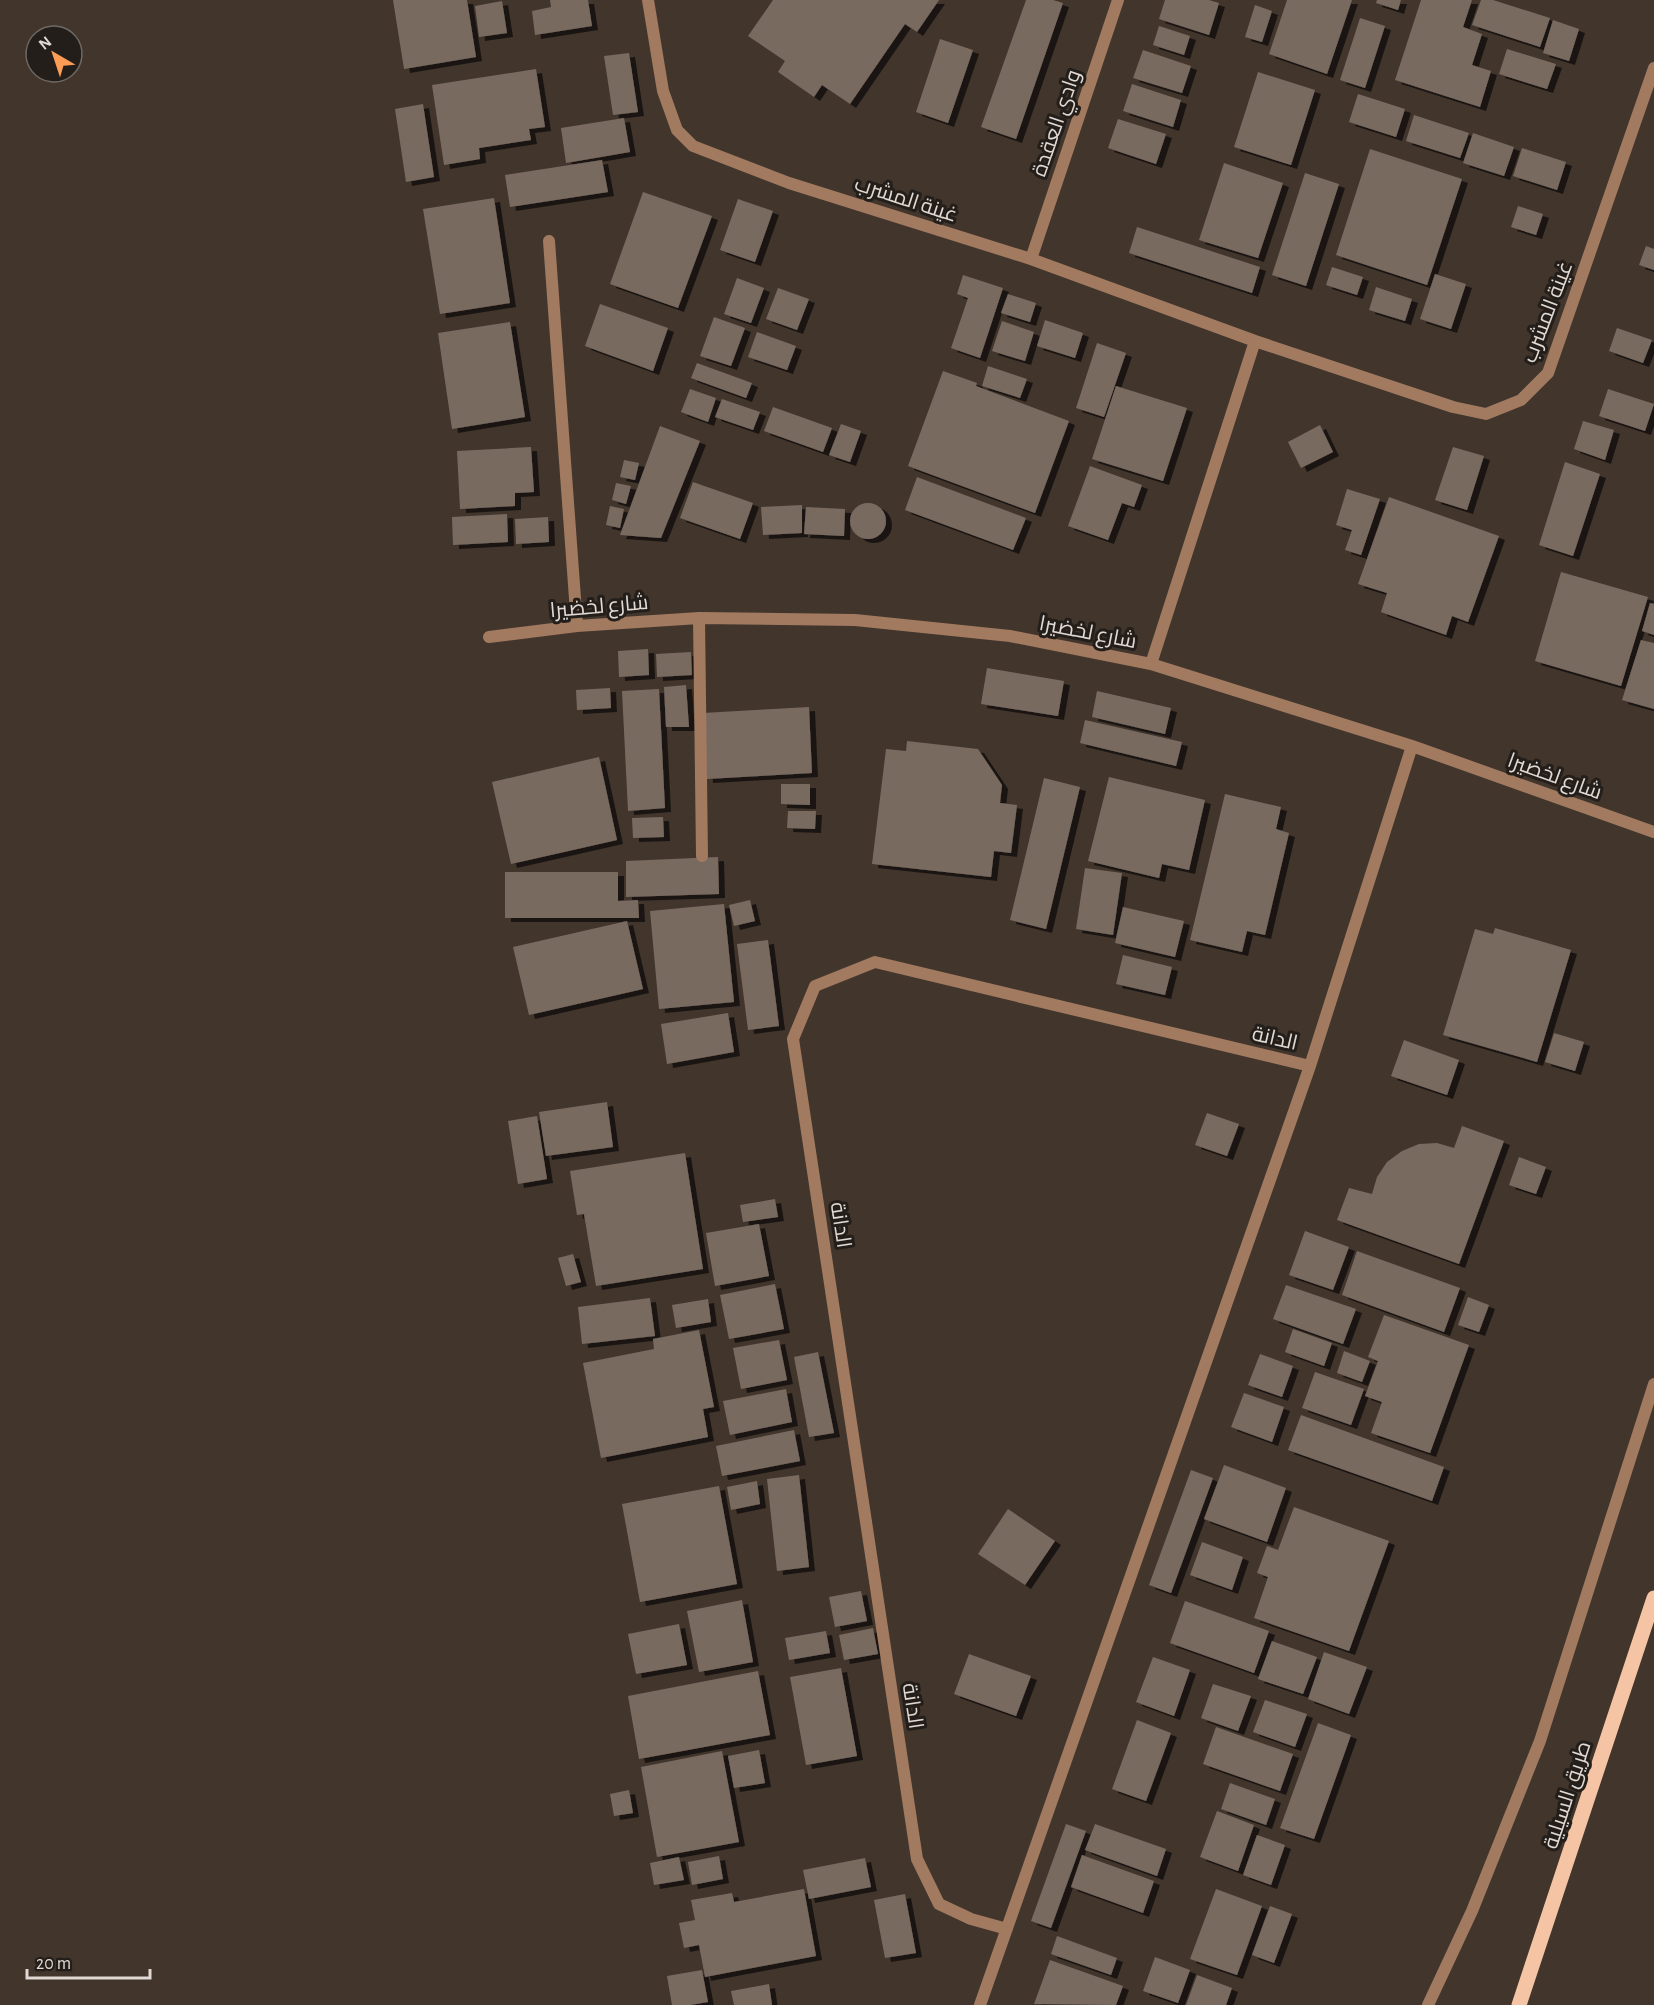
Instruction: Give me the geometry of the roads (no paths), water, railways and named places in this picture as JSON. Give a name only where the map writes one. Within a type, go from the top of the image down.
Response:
[{"type":"main road","name":"طريق السيلية","points":[[1519,2005],[1654,1598]]},
{"type":"street","name":"غينة المشرب","points":[[648,0],[663,91],[677,130],[693,146],[789,183],[1031,259],[1255,341],[1453,407],[1486,414],[1521,400],[1548,374],[1654,68]]},
{"type":"street","name":"وادي العقدة","points":[[1031,259],[1118,0]]},
{"type":"street","points":[[549,241],[577,626]]},
{"type":"street","points":[[1151,664],[1255,341]]},
{"type":"street","points":[[699,618],[702,856]]},
{"type":"street","name":"شارع لخضيرا","points":[[489,637],[577,626],[699,618],[855,620],[1010,636],[1151,664],[1412,746],[1654,832]]},
{"type":"street","name":"الدانة","points":[[980,2005],[1310,1066],[1412,746]]},
{"type":"street","name":"الدانة","points":[[1006,1929],[971,1919],[939,1904],[917,1859],[793,1039],[815,986],[875,962],[1310,1066]]},
{"type":"street","points":[[1428,2005],[1472,1911],[1540,1741],[1654,1383]]}]
